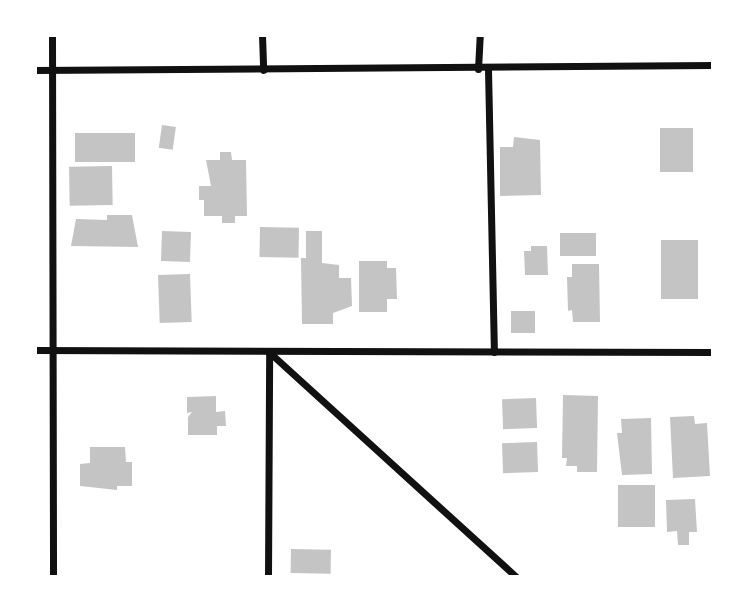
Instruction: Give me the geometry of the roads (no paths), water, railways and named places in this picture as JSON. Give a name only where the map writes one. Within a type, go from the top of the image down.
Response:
[{"type":"street","points":[[52,35],[52,577]]},
{"type":"street","points":[[262,35],[263,70]]},
{"type":"street","points":[[478,69],[480,35]]},
{"type":"street","points":[[35,70],[488,69],[713,65]]},
{"type":"street","points":[[488,69],[494,352]]},
{"type":"street","points":[[35,349],[713,352]]},
{"type":"street","points":[[268,577],[269,351]]},
{"type":"street","points":[[269,351],[516,577]]}]
